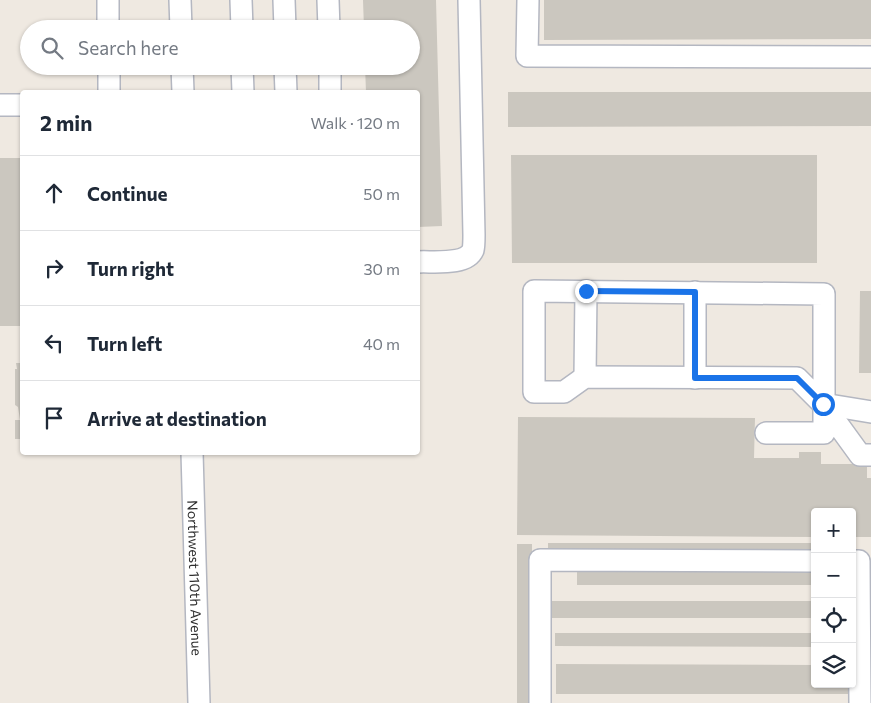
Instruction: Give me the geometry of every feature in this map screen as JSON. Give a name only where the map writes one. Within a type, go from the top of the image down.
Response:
[{"type":"street","points":[[108,0],[108,20]]},
{"type":"street","points":[[180,0],[181,20]]},
{"type":"street","points":[[241,0],[242,20]]},
{"type":"street","points":[[284,0],[284,20]]},
{"type":"street","points":[[328,0],[329,20]]},
{"type":"street","points":[[420,262],[458,261],[468,257],[473,250],[468,0]]},
{"type":"street","points":[[528,0],[527,56],[871,57]]},
{"type":"street","points":[[109,75],[109,90]]},
{"type":"street","points":[[182,75],[182,90]]},
{"type":"street","points":[[242,75],[243,90]]},
{"type":"street","points":[[285,75],[286,90]]},
{"type":"street","points":[[330,75],[330,90]]},
{"type":"street","points":[[0,105],[20,105]]},
{"type":"street","points":[[766,433],[824,433],[823,404],[824,294],[534,290],[534,392],[564,392],[585,377],[797,378],[823,404],[860,455],[871,455]]},
{"type":"street","points":[[585,377],[586,291]]},
{"type":"street","points":[[695,292],[695,378]]},
{"type":"street","points":[[823,404],[871,400]]},
{"type":"street","points":[[823,404],[871,412]]},
{"type":"street","name":"Northwest 110th Avenue","points":[[192,455],[198,703]]},
{"type":"street","points":[[540,703],[540,560],[811,561]]},
{"type":"street","points":[[856,561],[859,561],[860,703]]},
{"type":"building","points":[[363,0],[436,0],[442,226],[420,227],[420,90],[366,90],[365,75],[420,75],[420,20],[364,20]]},
{"type":"building","points":[[544,0],[871,0],[871,39],[544,40]]},
{"type":"building","points":[[508,92],[871,92],[871,126],[508,127]]},
{"type":"building","points":[[511,155],[817,155],[817,263],[512,263]]},
{"type":"building","points":[[0,158],[20,158],[20,326],[0,326]]},
{"type":"building","points":[[860,291],[871,291],[871,373],[859,373]]},
{"type":"building","points":[[16,363],[20,363],[20,420],[18,407],[15,405],[15,369],[17,369]]},
{"type":"building","points":[[518,417],[755,418],[754,458],[799,458],[799,452],[821,452],[821,464],[867,464],[867,478],[871,478],[871,537],[856,537],[856,508],[811,508],[811,537],[517,535]]},
{"type":"building","points":[[15,420],[20,420],[20,439],[15,439]]},
{"type":"building","points":[[548,543],[811,543],[811,551],[548,551]]},
{"type":"building","points":[[517,544],[532,544],[532,703],[517,703]]},
{"type":"building","points":[[577,572],[811,572],[811,585],[577,585]]},
{"type":"building","points":[[552,601],[811,601],[811,618],[552,618]]},
{"type":"building","points":[[555,633],[811,633],[811,647],[555,646]]},
{"type":"building","points":[[556,664],[811,665],[811,688],[850,688],[850,694],[556,694]]},
{"type":"route","points":[[586,291],[695,292],[695,378],[797,378],[823,404]]}]
